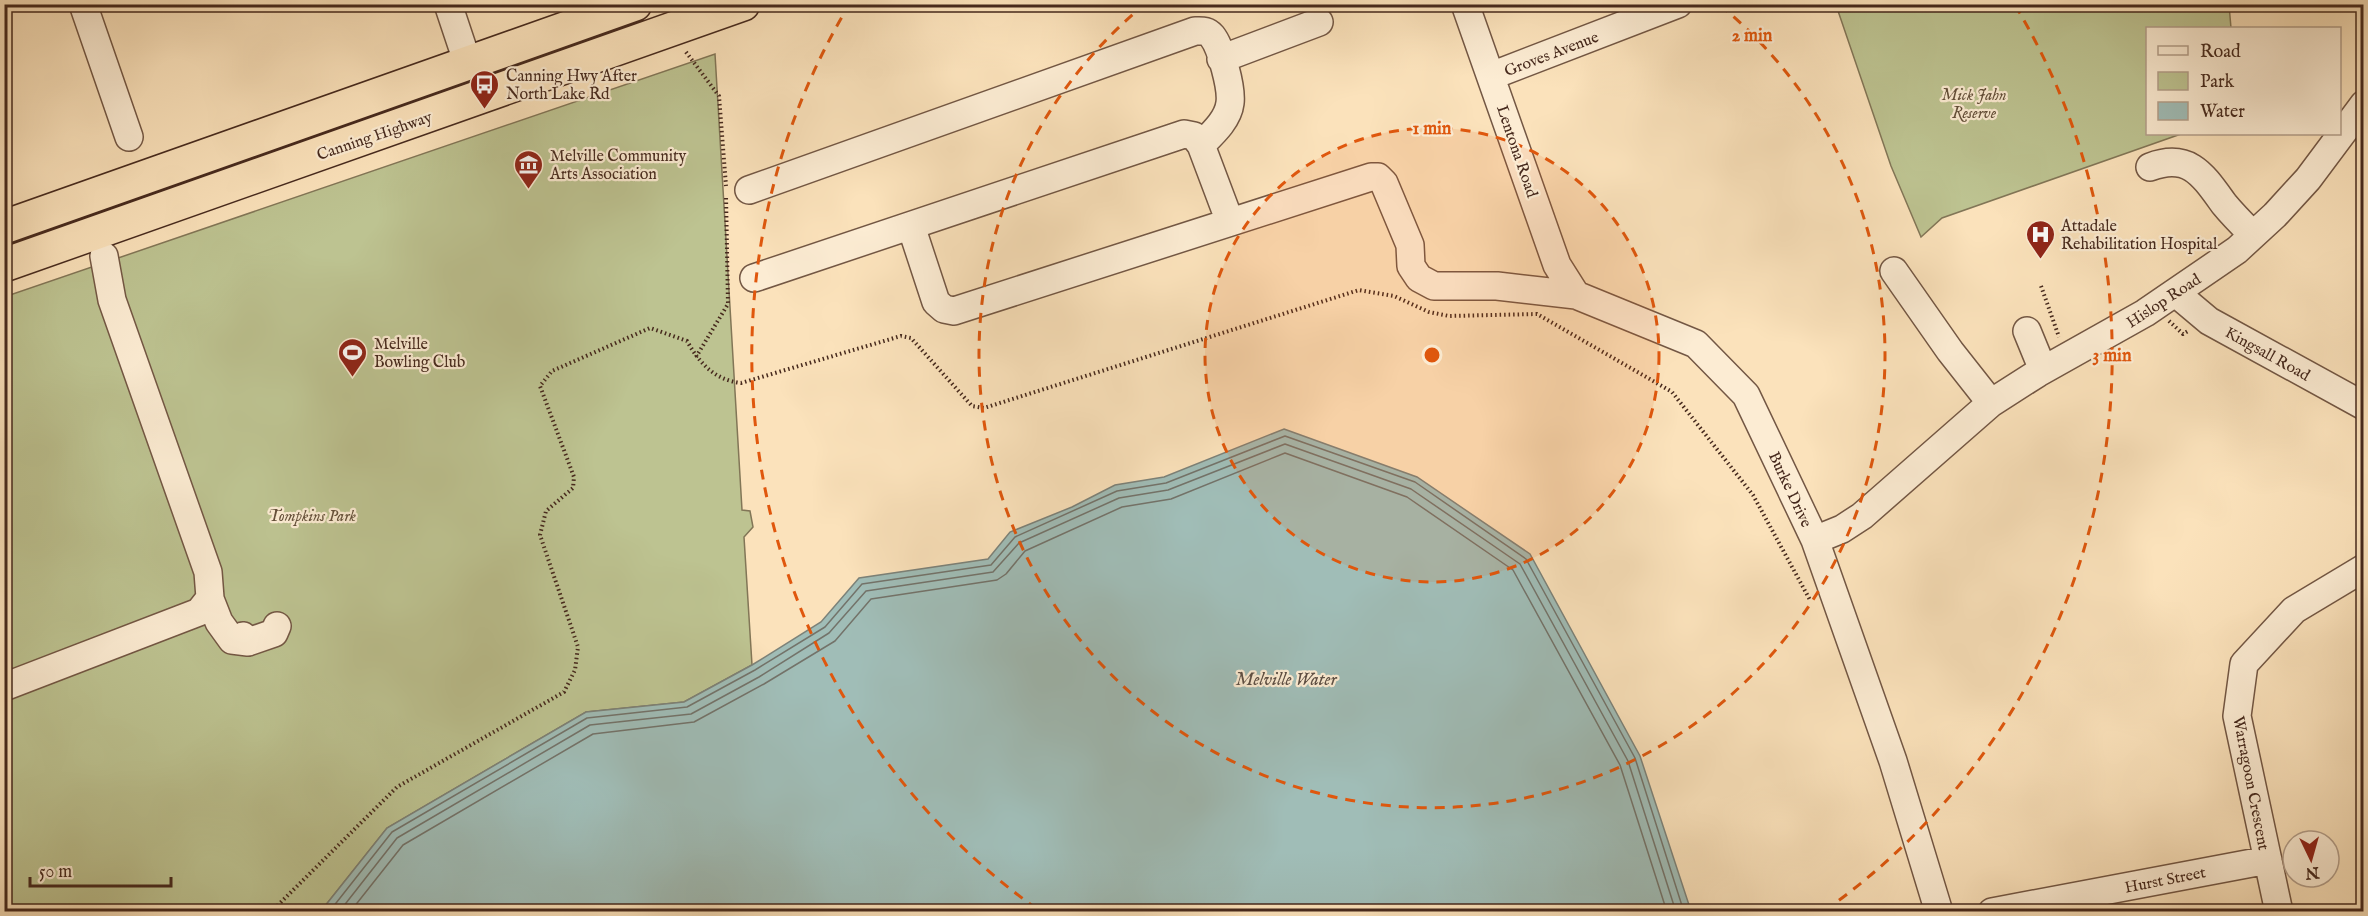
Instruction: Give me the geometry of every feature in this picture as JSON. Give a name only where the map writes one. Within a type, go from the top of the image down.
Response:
[{"type":"highway","name":"Canning Highway","points":[[4,265],[103,244],[743,4]]},
{"type":"highway","points":[[4,227],[621,8]]},
{"type":"highway","points":[[93,196],[103,244]]},
{"type":"street","points":[[83,4],[129,136]]},
{"type":"street","points":[[448,4],[468,64]]},
{"type":"street","name":"Lentona Road","points":[[1465,4],[1557,265],[1576,296]]},
{"type":"street","name":"Groves Avenue","points":[[1491,76],[1678,4]]},
{"type":"street","points":[[1221,59],[1319,22]]},
{"type":"street","points":[[749,190],[1195,31],[1206,31],[1213,37],[1230,84],[1230,105],[1219,126],[1201,145]]},
{"type":"street","name":"Hislop Road","points":[[2341,135],[2363,105],[2364,88]]},
{"type":"street","points":[[754,278],[1184,135],[1194,136],[1201,145],[1230,222],[954,311],[944,309],[936,302],[911,226]]},
{"type":"street","name":"Hislop Road","points":[[1815,540],[1842,529],[1862,516],[1991,403],[2043,370],[2179,292],[2253,235],[2308,179],[2341,135]]},
{"type":"street","points":[[2150,167],[2166,161],[2181,162],[2197,171],[2216,203],[2253,235]]},
{"type":"street","name":"Burke Drive","points":[[1230,222],[1371,177],[1378,177],[1384,183],[1410,245],[1411,266],[1419,278],[1434,286],[1497,286],[1576,296],[1695,344],[1746,395],[1815,540],[1893,761],[1939,912]]},
{"type":"street","points":[[103,244],[112,300],[208,572],[210,599],[219,622],[232,640],[274,633],[277,626]]},
{"type":"street","points":[[1894,271],[1961,352],[1991,403]]},
{"type":"street","name":"Kingsall Road","points":[[2179,292],[2207,319],[2364,406]]},
{"type":"street","points":[[2027,331],[2043,370]]},
{"type":"street","name":"Warragoon Crescent","points":[[2279,912],[2237,716],[2244,664],[2294,610],[2364,568]]},
{"type":"street","points":[[4,687],[199,612],[210,599]]},
{"type":"street","name":"Hurst Street","points":[[1992,912],[2268,860]]},
{"type":"path","points":[[686,52],[719,96],[726,192],[728,304],[696,357]]},
{"type":"path","points":[[2041,286],[2068,356]]},
{"type":"path","points":[[271,912],[397,787],[564,692],[575,670],[578,647],[540,535],[546,510],[573,488],[574,477],[540,386],[552,371],[650,328],[687,341],[696,357],[723,381],[741,383],[901,336],[911,338],[972,406],[984,408],[1359,290],[1394,296],[1429,312],[1449,316],[1537,314],[1672,392],[1753,495],[1811,601]]},
{"type":"path","points":[[2158,323],[2167,319],[2183,334],[2207,319]]},
{"type":"path","points":[[1800,582],[1827,573]]},
{"type":"green space","name":"Mick Jahn Reserve","points":[[1836,5],[2229,5],[2231,27],[2146,27],[2146,135],[2178,135],[1942,218],[1921,237],[1891,166]]},
{"type":"green space","name":"Tompkins Park","points":[[715,54],[742,510],[750,511],[753,527],[744,537],[752,665],[684,702],[586,712],[387,828],[321,911],[5,911],[4,297]]},
{"type":"water","name":"Melville Water","points":[[1284,429],[1417,477],[1530,554],[1640,756],[1691,911],[321,911],[387,828],[586,712],[684,702],[752,665],[821,622],[859,578],[988,559],[1010,532],[1072,507],[1115,485],[1164,477]]},
{"type":"place","name":"Canning Hwy After North Lake Rd","points":[[485,110]]},
{"type":"place","name":"Melville Community Arts Association","points":[[529,190]]},
{"type":"place","name":"Attadale Rehabilitation Hospital","points":[[2040,260]]},
{"type":"place","name":"Melville Bowling Club","points":[[353,378]]}]
